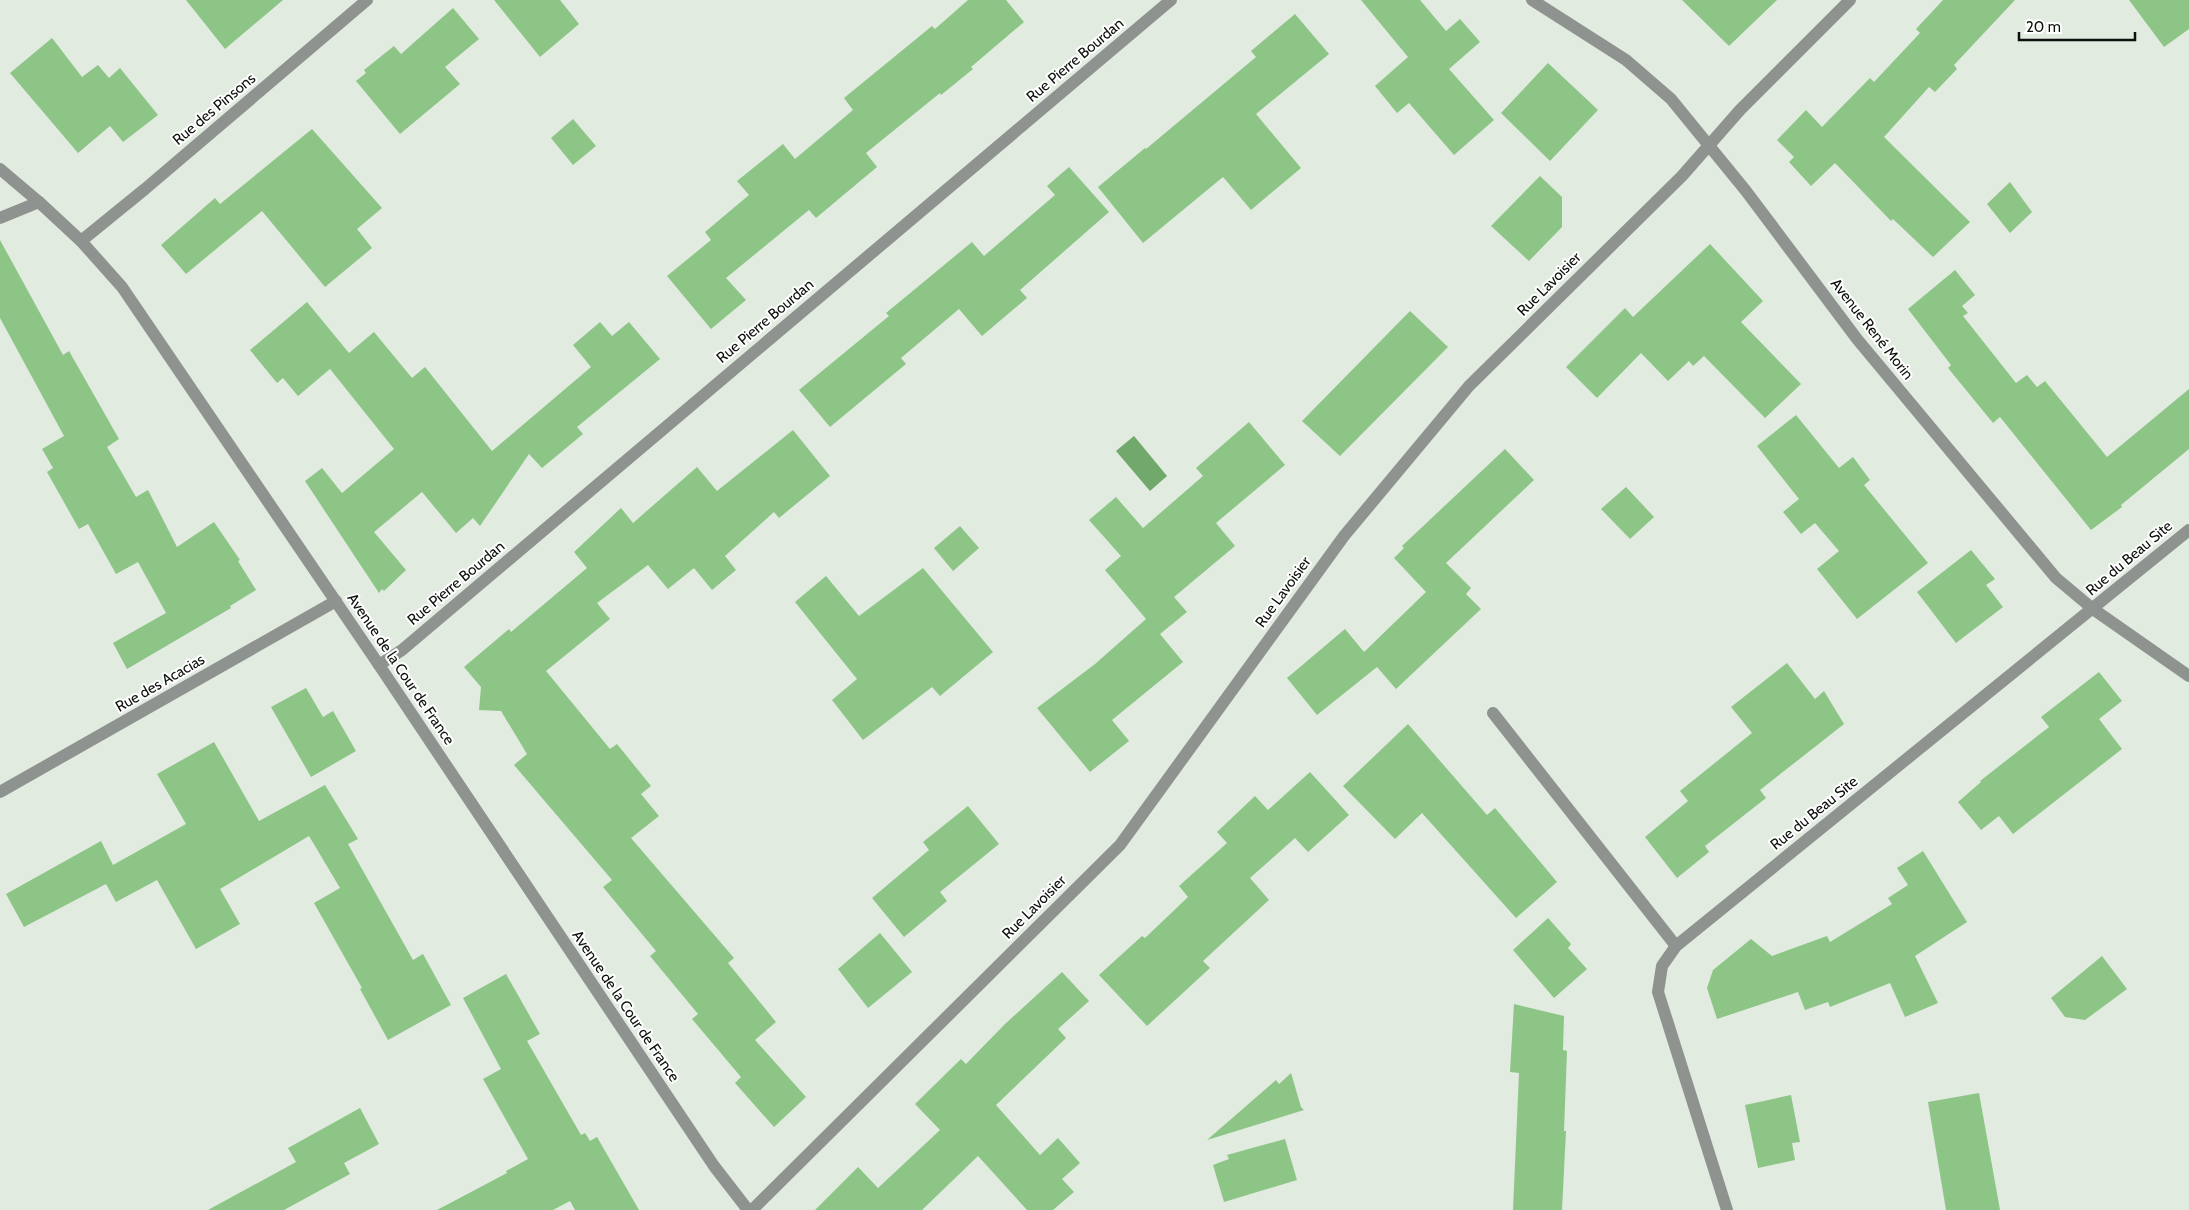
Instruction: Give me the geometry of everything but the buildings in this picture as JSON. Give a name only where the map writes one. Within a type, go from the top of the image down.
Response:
[{"type":"street","name":"Rue des Pinsons","points":[[81,241],[145,190],[367,0]]},
{"type":"street","name":"Rue Pierre Bourdan","points":[[379,665],[417,637],[1171,0]]},
{"type":"street","name":"Avenue René Morin","points":[[1532,0],[1626,60],[1671,99],[1709,145],[1857,339],[2056,578],[2093,609],[2189,676]]},
{"type":"street","name":"Rue Lavoisier","points":[[752,1210],[1120,845],[1344,536],[1470,386],[1682,176],[1740,110],[1850,0]]},
{"type":"street","name":"Avenue de la Cour de France","points":[[0,169],[81,241],[122,287],[336,601],[714,1166],[748,1210]]},
{"type":"street","points":[[0,218],[39,202]]},
{"type":"street","name":"Rue du Beau Site","points":[[1727,1210],[1658,992],[1662,966],[1676,946],[2189,530]]},
{"type":"street","name":"Rue des Acacias","points":[[0,792],[336,601]]},
{"type":"street","points":[[1493,713],[1676,946]]},
{"type":"shaded area","points":[[1134,436],[1167,476],[1150,491],[1116,451]]}]
